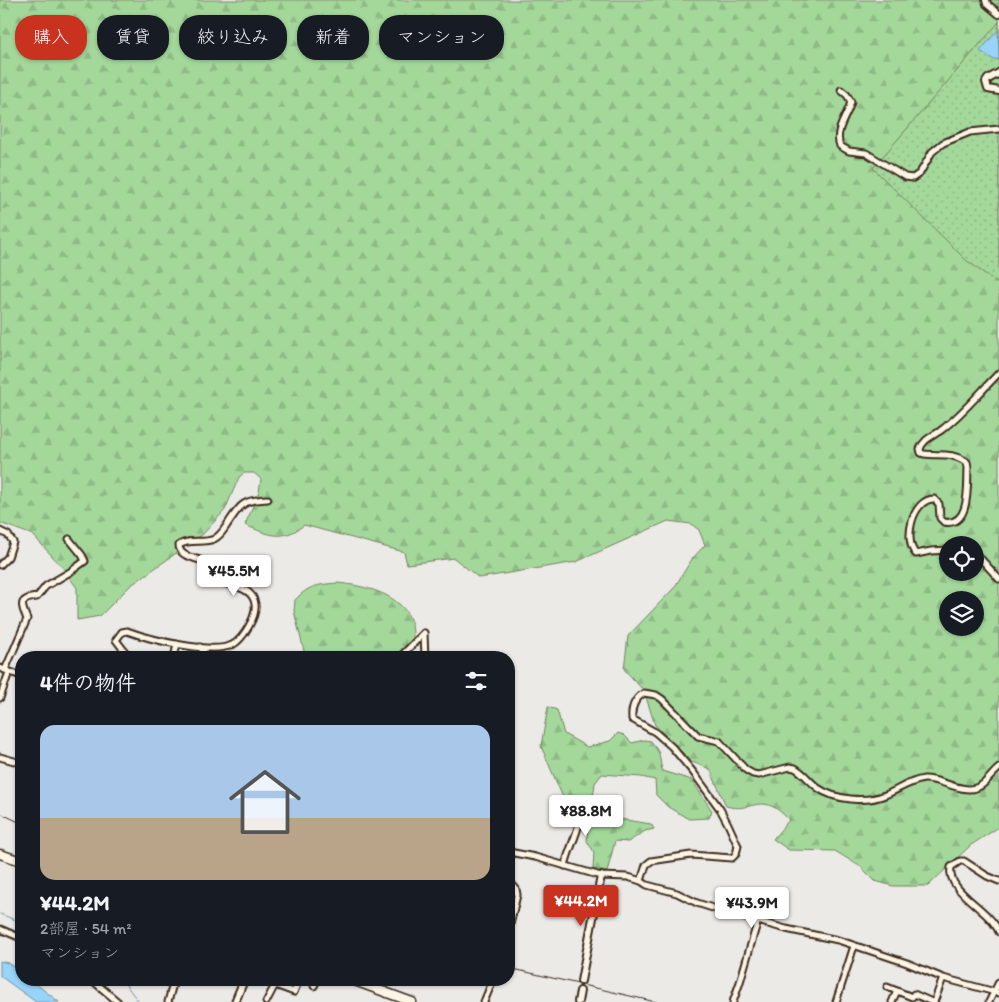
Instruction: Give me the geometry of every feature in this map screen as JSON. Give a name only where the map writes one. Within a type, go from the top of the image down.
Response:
[{"type":"highway","points":[[0,854],[15,859]]},
{"type":"highway","points":[[368,986],[412,1002]]},
{"type":"street","points":[[986,0],[987,4],[999,14]]},
{"type":"street","points":[[999,73],[988,78],[986,82],[988,89],[999,91]]},
{"type":"street","points":[[841,90],[851,102],[838,135],[840,146],[849,151],[866,153],[905,177],[913,178],[920,173],[932,152],[944,142],[970,132],[999,129]]},
{"type":"street","points":[[939,551],[916,554],[910,544],[911,523],[914,514],[929,499],[934,499],[939,504],[940,518],[944,522],[958,520],[964,512],[966,505],[967,462],[959,457],[944,454],[924,454],[921,453],[920,449],[927,439],[955,418],[999,373]]},
{"type":"street","points":[[125,651],[116,640],[122,632],[127,631],[177,644],[200,647],[225,648],[237,642],[253,618],[254,600],[248,592],[216,580],[210,574],[204,561],[183,554],[179,549],[179,545],[185,542],[215,539],[224,530],[236,509],[243,503],[268,499]]},
{"type":"street","points":[[0,531],[8,535],[13,542],[8,557],[0,564]]},
{"type":"street","points":[[0,698],[5,670],[27,619],[22,607],[24,601],[28,598],[37,597],[46,586],[85,561],[69,539]]},
{"type":"street","points":[[984,563],[999,579]]},
{"type":"street","points":[[406,651],[424,633],[425,651]]},
{"type":"street","points":[[176,651],[177,644]]},
{"type":"street","points":[[200,647],[202,651]]},
{"type":"street","points":[[641,881],[646,865],[651,861],[691,855],[732,858],[736,854],[738,846],[720,809],[688,766],[672,747],[632,719],[634,702],[644,693],[648,692],[662,699],[698,736],[718,741],[746,770],[753,774],[759,775],[790,767],[795,768],[821,790],[834,796],[873,799],[884,796],[916,780],[928,779],[972,789],[982,785],[999,768]]},
{"type":"street","points":[[0,757],[15,761]]},
{"type":"street","points":[[565,866],[579,824],[578,815],[581,808],[593,799]]},
{"type":"street","points":[[515,853],[601,876],[641,881],[647,885],[677,892],[697,903],[786,929],[823,936],[907,963],[943,978],[996,992]]},
{"type":"street","points":[[999,881],[987,876],[964,861],[960,861],[951,867],[950,878],[960,892],[995,922],[999,932]]},
{"type":"street","points":[[581,982],[601,876]]},
{"type":"street","points":[[515,888],[517,895],[515,904]]},
{"type":"street","points":[[733,1002],[758,920]]},
{"type":"street","points":[[0,929],[15,935]]},
{"type":"street","points":[[836,1002],[854,946]]},
{"type":"street","points":[[886,987],[911,1000],[914,994],[933,1002],[943,978]]},
{"type":"street","points":[[989,1002],[996,992],[999,982]]},
{"type":"street","points":[[99,986],[118,1002]]},
{"type":"street","points":[[168,1002],[172,986]]},
{"type":"street","points":[[235,1002],[242,986]]},
{"type":"street","points":[[266,1002],[274,986]]},
{"type":"street","points":[[278,986],[294,992],[297,986]]},
{"type":"street","points":[[484,1002],[491,986]]},
{"type":"street","points":[[578,1002],[580,991]]},
{"type":"street","points":[[892,1002],[896,991]]},
{"type":"green space","points":[[0,0],[999,0],[999,827],[971,845],[928,886],[893,886],[875,881],[861,867],[835,851],[789,850],[773,839],[789,820],[779,811],[764,804],[735,808],[726,806],[710,769],[692,762],[655,725],[644,691],[624,669],[628,636],[674,588],[692,559],[705,545],[699,530],[691,524],[668,521],[576,562],[479,578],[454,558],[407,564],[404,552],[304,525],[289,534],[275,535],[261,532],[245,525],[259,492],[261,479],[254,473],[244,473],[239,477],[225,510],[203,534],[130,586],[100,616],[77,620],[77,588],[62,567],[33,535],[0,523]]},
{"type":"green space","points":[[999,22],[999,284],[966,260],[873,168]]},
{"type":"green space","points":[[337,583],[369,589],[384,594],[396,602],[406,611],[412,624],[413,639],[410,651],[304,651],[294,611],[295,600],[305,591],[324,584]]},
{"type":"green space","points":[[548,707],[557,710],[564,734],[587,747],[610,741],[618,733],[624,735],[632,743],[644,740],[651,741],[659,753],[662,771],[692,780],[712,811],[709,818],[689,819],[668,807],[656,795],[655,780],[602,774],[595,783],[591,813],[651,824],[654,829],[645,831],[628,842],[615,841],[607,872],[593,869],[594,852],[587,841],[588,823],[567,807],[541,746]]},
{"type":"water","points":[[998,30],[999,59],[994,60],[980,51]]},
{"type":"water","points":[[0,961],[8,963],[15,968],[15,986],[39,986],[59,1002],[36,1002],[0,976]]},
{"type":"waterway","points":[[0,914],[15,920]]},
{"type":"waterway","points":[[127,986],[139,1002]]},
{"type":"railway","points":[[0,813],[15,820]]},
{"type":"railway","points":[[515,969],[656,1002]]}]
